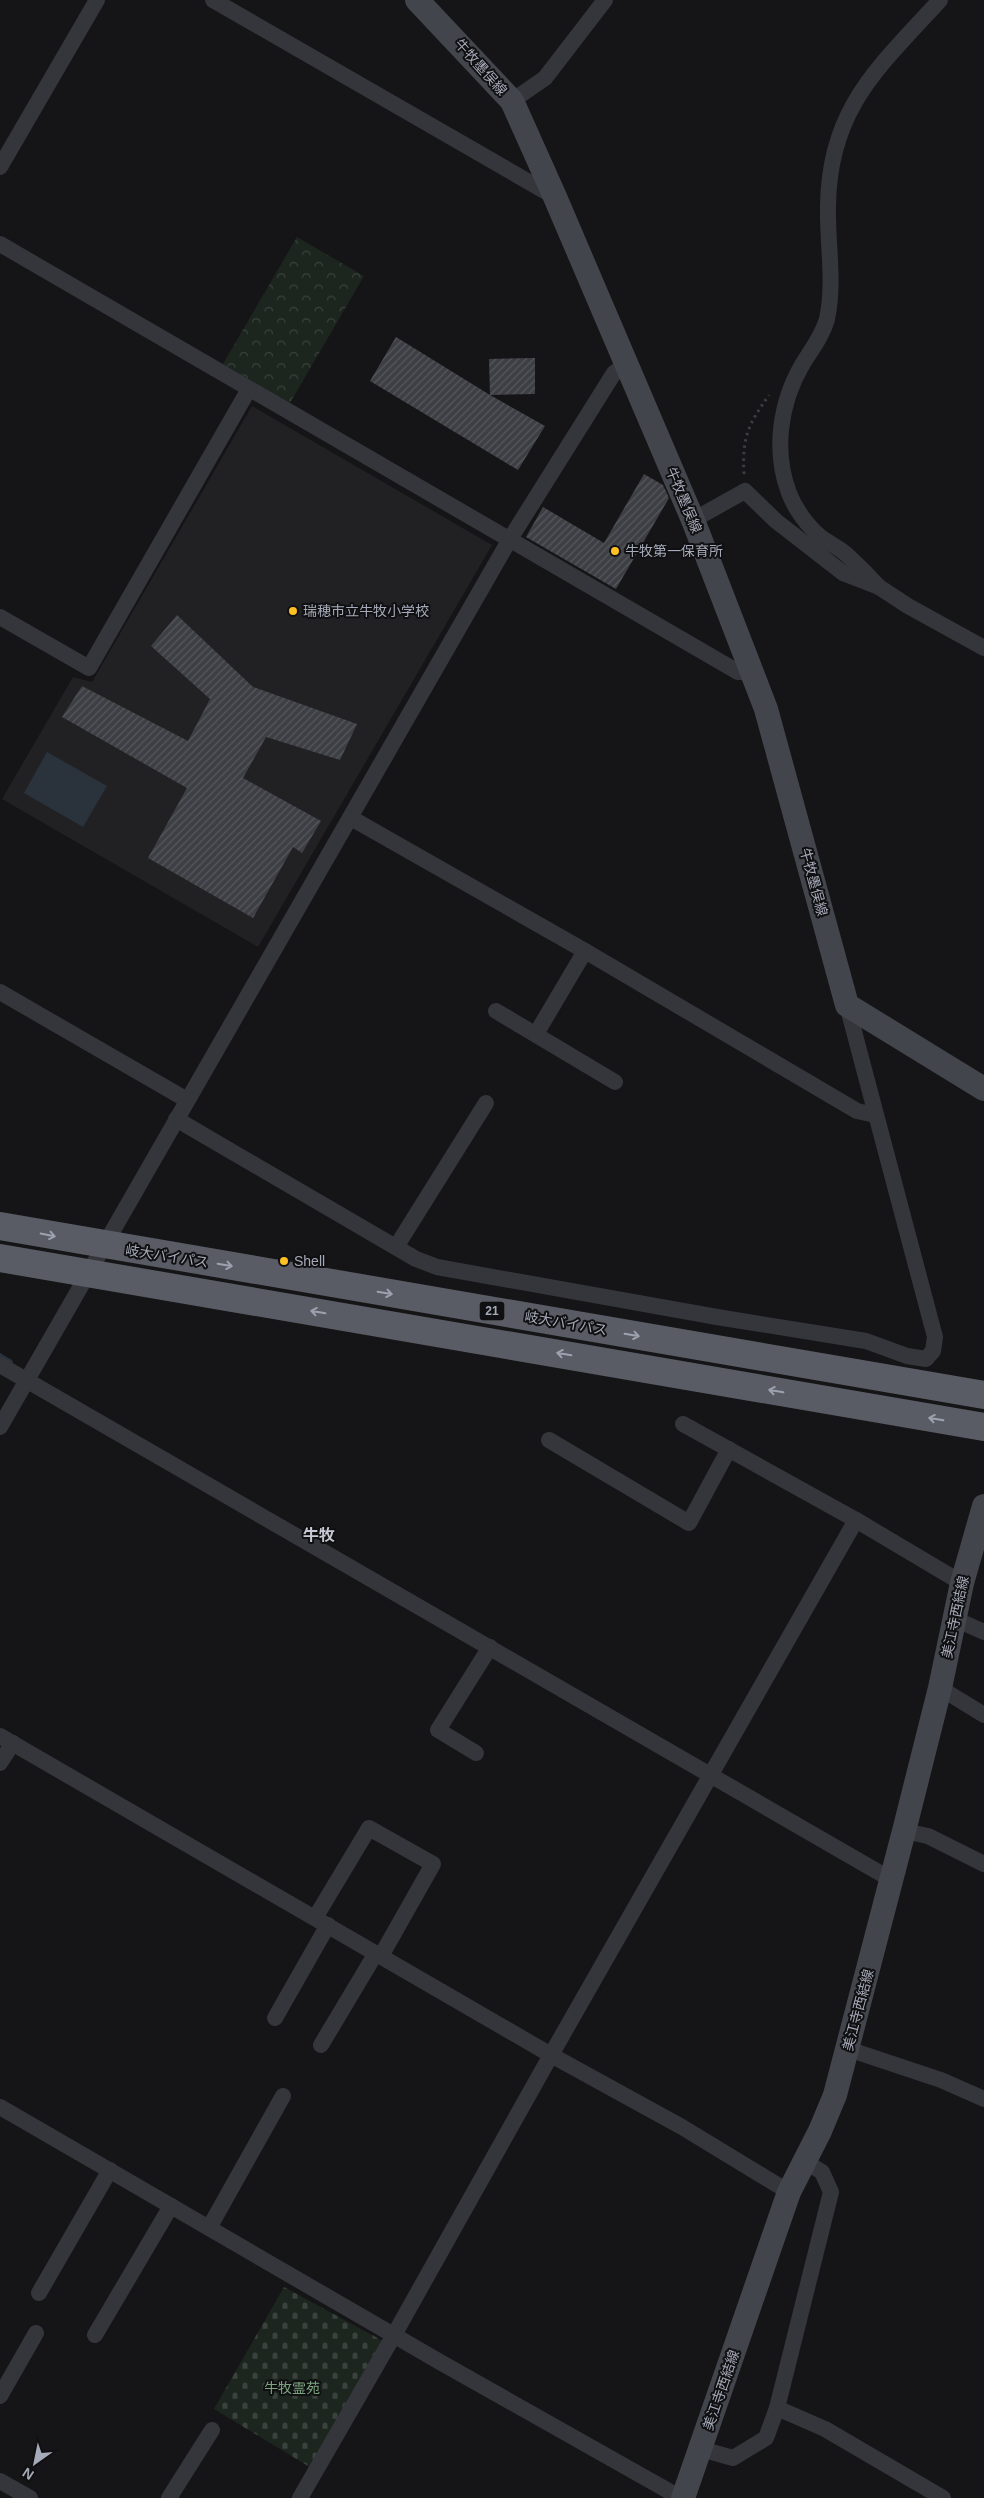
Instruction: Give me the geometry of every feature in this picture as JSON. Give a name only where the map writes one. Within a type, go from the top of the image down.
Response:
[{"type":"highway","name":"岐大バイパス","points":[[0,1226],[984,1395]]},
{"type":"highway","name":"21","points":[[0,1258],[984,1427]]},
{"type":"main road","name":"牛牧墨俣線","points":[[417,0],[512,100],[555,197],[625,365],[693,520],[766,709],[847,1005]]},
{"type":"main road","points":[[847,1005],[984,1089]]},
{"type":"main road","name":"美江寺西結線","points":[[682,2498],[701,2449],[789,2192],[835,2096],[940,1688],[962,1583],[984,1506]]},
{"type":"street","points":[[0,167],[97,0]]},
{"type":"street","points":[[213,0],[555,197]]},
{"type":"street","points":[[512,100],[544,78],[605,0]]},
{"type":"street","points":[[879,587],[846,554],[820,537],[803,518],[789,494],[782,470],[780,432],[788,393],[801,366],[822,333],[827,318],[830,288],[828,195],[830,167],[839,133],[868,78],[940,0]]},
{"type":"street","points":[[0,244],[738,672],[752,672]]},
{"type":"street","points":[[0,1427],[510,539],[614,373],[625,365]]},
{"type":"street","points":[[0,617],[89,668],[249,389]]},
{"type":"street","points":[[693,520],[745,491],[776,521],[843,573],[879,587],[916,611],[984,648]]},
{"type":"street","points":[[351,818],[585,951],[856,1111],[875,1115]]},
{"type":"street","points":[[536,1034],[585,951]]},
{"type":"street","points":[[0,992],[187,1100]]},
{"type":"street","points":[[176,1119],[416,1259],[437,1267],[716,1317],[866,1341],[908,1356],[926,1359],[934,1351],[935,1337],[847,1005]]},
{"type":"street","points":[[496,1011],[615,1082]]},
{"type":"street","points":[[396,1247],[486,1110]]},
{"type":"street","points":[[0,1364],[713,1774],[892,1880]]},
{"type":"street","points":[[683,1424],[856,1520],[962,1583]]},
{"type":"street","points":[[549,1440],[688,1523],[729,1449]]},
{"type":"street","points":[[300,2498],[856,1520]]},
{"type":"street","points":[[955,1620],[984,1631]]},
{"type":"street","points":[[476,1753],[438,1730],[490,1647]]},
{"type":"street","points":[[940,1688],[984,1714]]},
{"type":"street","points":[[0,1763],[7,1739],[551,2055],[682,2127],[789,2192]]},
{"type":"street","points":[[276,2018],[321,1922],[369,1828],[433,1864],[321,2045]]},
{"type":"street","points":[[904,1831],[928,1836],[984,1864]]},
{"type":"street","points":[[848,2048],[941,2080],[984,2099]]},
{"type":"street","points":[[208,2228],[283,2096]]},
{"type":"street","points":[[0,2107],[394,2335],[682,2498]]},
{"type":"street","points":[[701,2449],[733,2458],[766,2438],[777,2408],[831,2192],[822,2172],[804,2161]]},
{"type":"street","points":[[39,2292],[110,2170]]},
{"type":"street","points":[[95,2335],[171,2206]]},
{"type":"street","points":[[0,2396],[36,2333]]},
{"type":"street","points":[[777,2408],[825,2429],[943,2498]]},
{"type":"street","points":[[169,2498],[212,2430]]},
{"type":"street","points":[[0,2480],[30,2498]]},
{"type":"shaded area","name":"瑞穂市立牛牧小学校","points":[[252,406],[492,545],[258,947],[2,799],[73,677],[92,682]]},
{"type":"shaded area","points":[[47,752],[107,786],[83,827],[24,793]]},
{"type":"green space","points":[[297,237],[364,276],[290,403],[223,364]]},
{"type":"green space","name":"牛牧霊苑","points":[[284,2287],[385,2342],[313,2469],[214,2409]]},
{"type":"building","points":[[396,337],[490,395],[545,426],[518,470],[370,381]]},
{"type":"building","points":[[535,358],[535,394],[490,395],[489,359]]},
{"type":"building","points":[[644,474],[663,485],[669,498],[616,589],[526,537],[543,507],[604,543]]},
{"type":"building","points":[[177,615],[253,687],[357,724],[340,760],[266,737],[243,778],[321,821],[302,853],[293,847],[253,918],[148,858],[187,788],[62,717],[82,686],[188,741],[210,699],[151,646]]},
{"type":"waterway","points":[[0,1356],[10,1362]]},
{"type":"place","name":"牛牧第一保育所","points":[[615,551]]},
{"type":"place","name":"瑞穂市立牛牧小学校","points":[[293,611]]},
{"type":"place","name":"Shell","points":[[284,1261]]},
{"type":"district","name":"牛牧","points":[[319,1535]]}]
